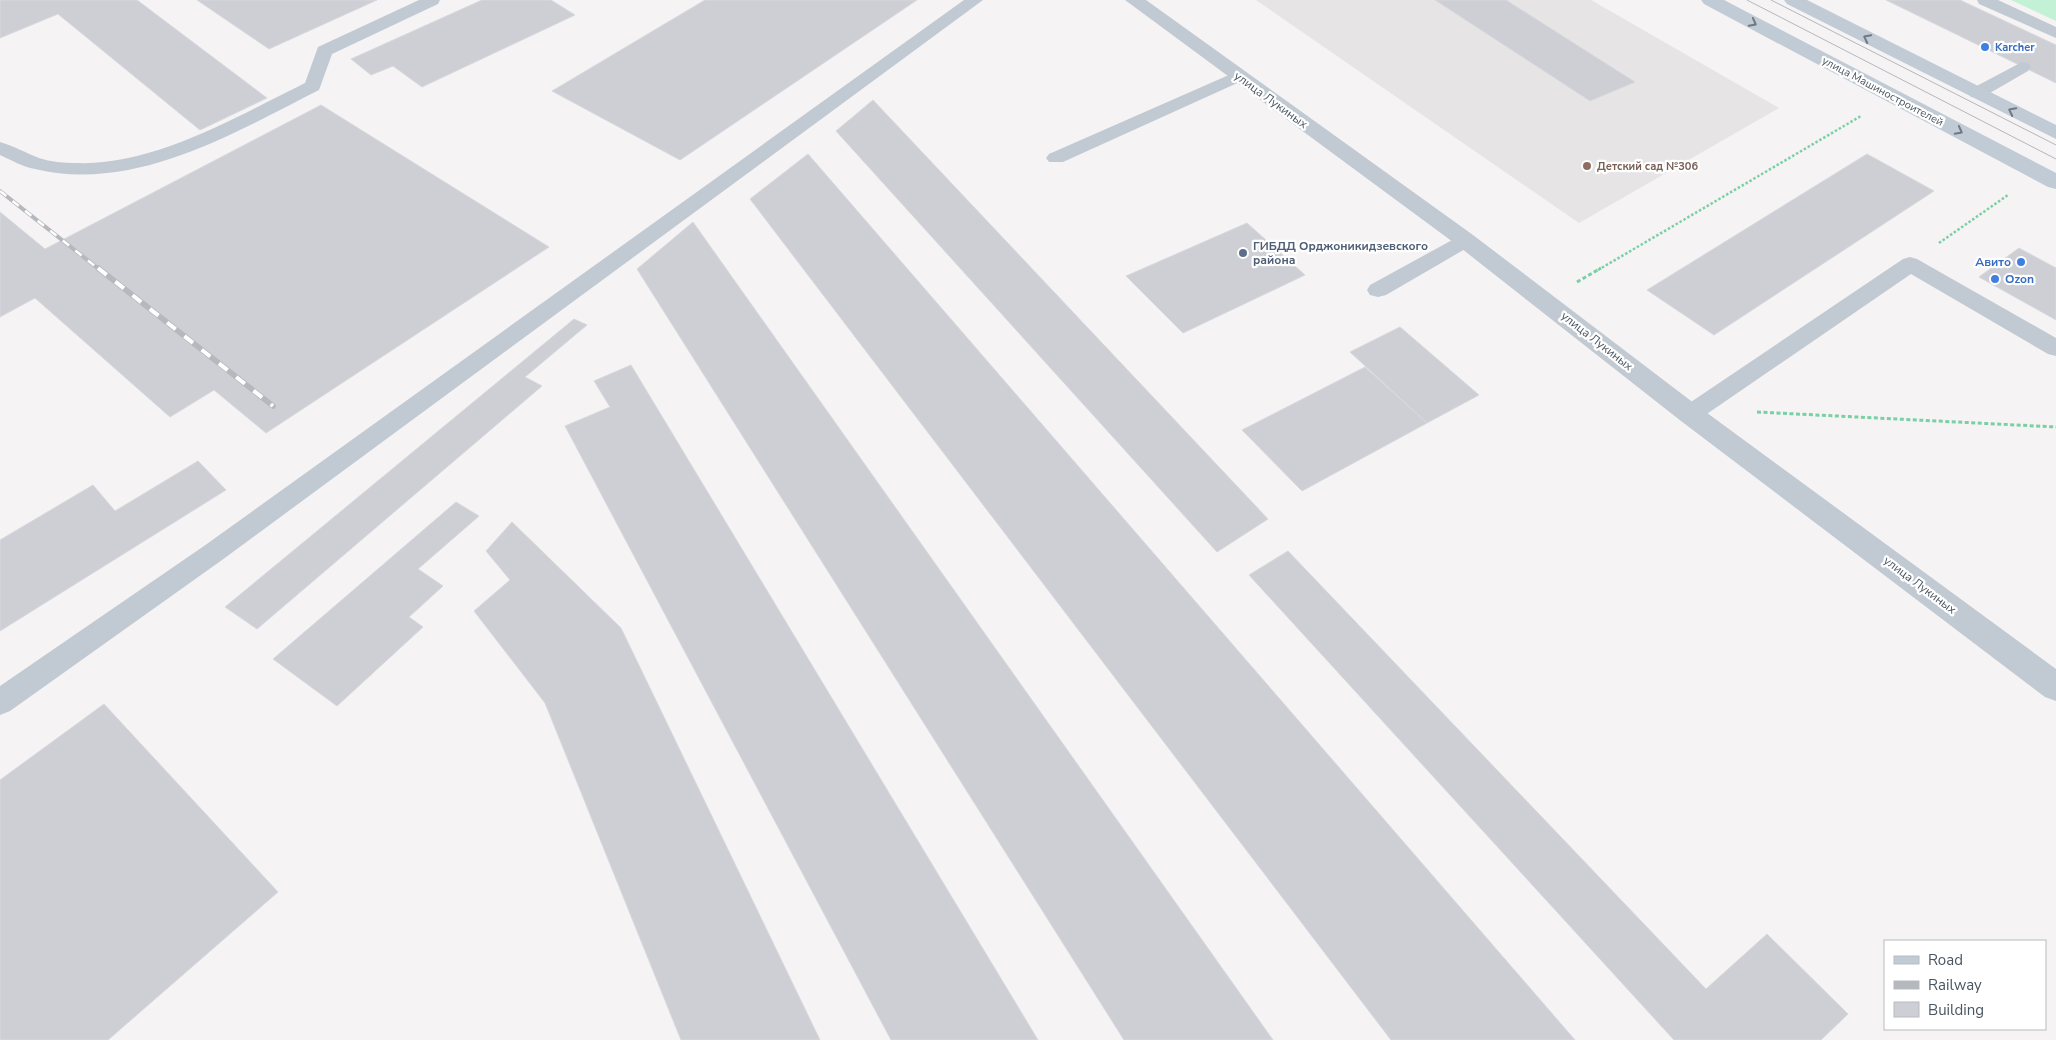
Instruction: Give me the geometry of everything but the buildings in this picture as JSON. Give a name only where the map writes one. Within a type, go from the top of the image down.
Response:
[{"type":"main road","name":"улица Машиностроителей","points":[[1710,0],[2056,182]]},
{"type":"main road","points":[[1793,0],[2056,133]]},
{"type":"street","name":"улица Лукиных","points":[[1134,0],[1465,240],[1695,411],[2054,683]]},
{"type":"lane","points":[[0,148],[15,157],[32,163],[82,168],[109,166],[171,152],[202,140],[313,86],[324,51],[432,0]]},
{"type":"lane","points":[[0,702],[213,553],[975,0]]},
{"type":"lane","points":[[1985,0],[2056,33]]},
{"type":"lane","points":[[1977,93],[2022,67]]},
{"type":"lane","points":[[1056,158],[1238,76]]},
{"type":"lane","points":[[1378,290],[1465,240]]},
{"type":"lane","points":[[1695,411],[1910,264],[2056,348]]},
{"type":"path","points":[[1545,301],[1862,116]]},
{"type":"path","points":[[1910,264],[2008,195]]},
{"type":"path","points":[[1695,411],[2056,427]]},
{"type":"shaded area","name":"Детский сад №306","points":[[1256,0],[1591,0],[1779,108],[1579,223]]},
{"type":"green space","points":[[2011,0],[2056,0],[2056,21]]},
{"type":"tram line","points":[[1747,0],[2056,159]]},
{"type":"tram line","points":[[1771,0],[2056,145]]},
{"type":"railway","points":[[0,191],[100,270]]},
{"type":"railway","points":[[98,268],[273,406]]},
{"type":"place","name":"Karcher","points":[[1985,47]]},
{"type":"place","name":"Детский сад №306","points":[[1587,166]]},
{"type":"place","name":"ГИБДД Орджоникидзевского района","points":[[1243,253]]},
{"type":"place","name":"Авито","points":[[2021,262]]},
{"type":"place","name":"Ozon","points":[[1995,279]]}]
